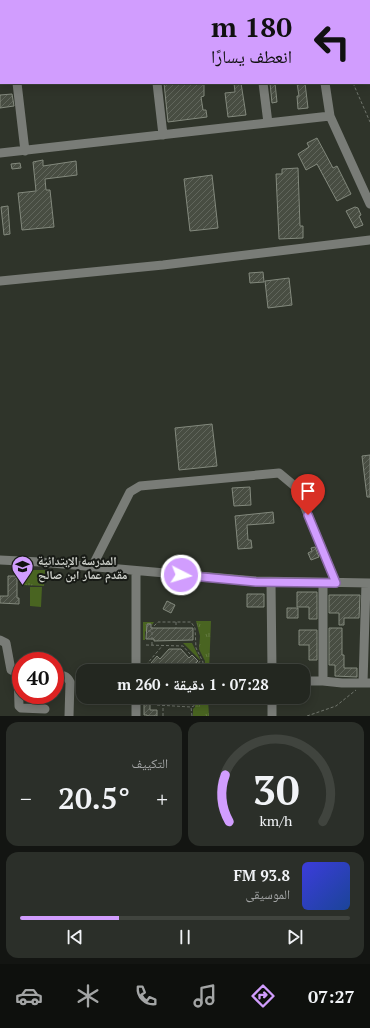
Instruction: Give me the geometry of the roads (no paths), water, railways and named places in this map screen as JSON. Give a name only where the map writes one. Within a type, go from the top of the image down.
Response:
[{"type":"street","points":[[17,84],[25,150]]},
{"type":"street","points":[[157,84],[163,135]]},
{"type":"street","points":[[263,84],[268,123]]},
{"type":"street","points":[[324,84],[330,116],[370,204]]},
{"type":"street","points":[[0,153],[330,116]]},
{"type":"street","points":[[0,281],[370,240]]},
{"type":"street","points":[[92,567],[130,492],[140,486],[279,473],[297,488],[336,583]]},
{"type":"street","points":[[0,560],[40,562],[271,582],[368,583],[364,685],[310,681]]},
{"type":"street","points":[[136,571],[136,664]]},
{"type":"street","points":[[271,582],[272,664]]},
{"type":"street","points":[[323,583],[323,681]]},
{"type":"street","points":[[0,640],[6,643],[12,670]]},
{"type":"street","points":[[64,676],[68,678],[70,682],[69,716]]},
{"type":"street","points":[[18,704],[18,706],[21,708],[45,709]]},
{"type":"street","points":[[136,704],[136,716]]},
{"type":"street","points":[[272,704],[272,716]]},
{"type":"place","name":"المدرسة الإبتدائية مقدم عمار ابن صالح","points":[[22,586]]}]
